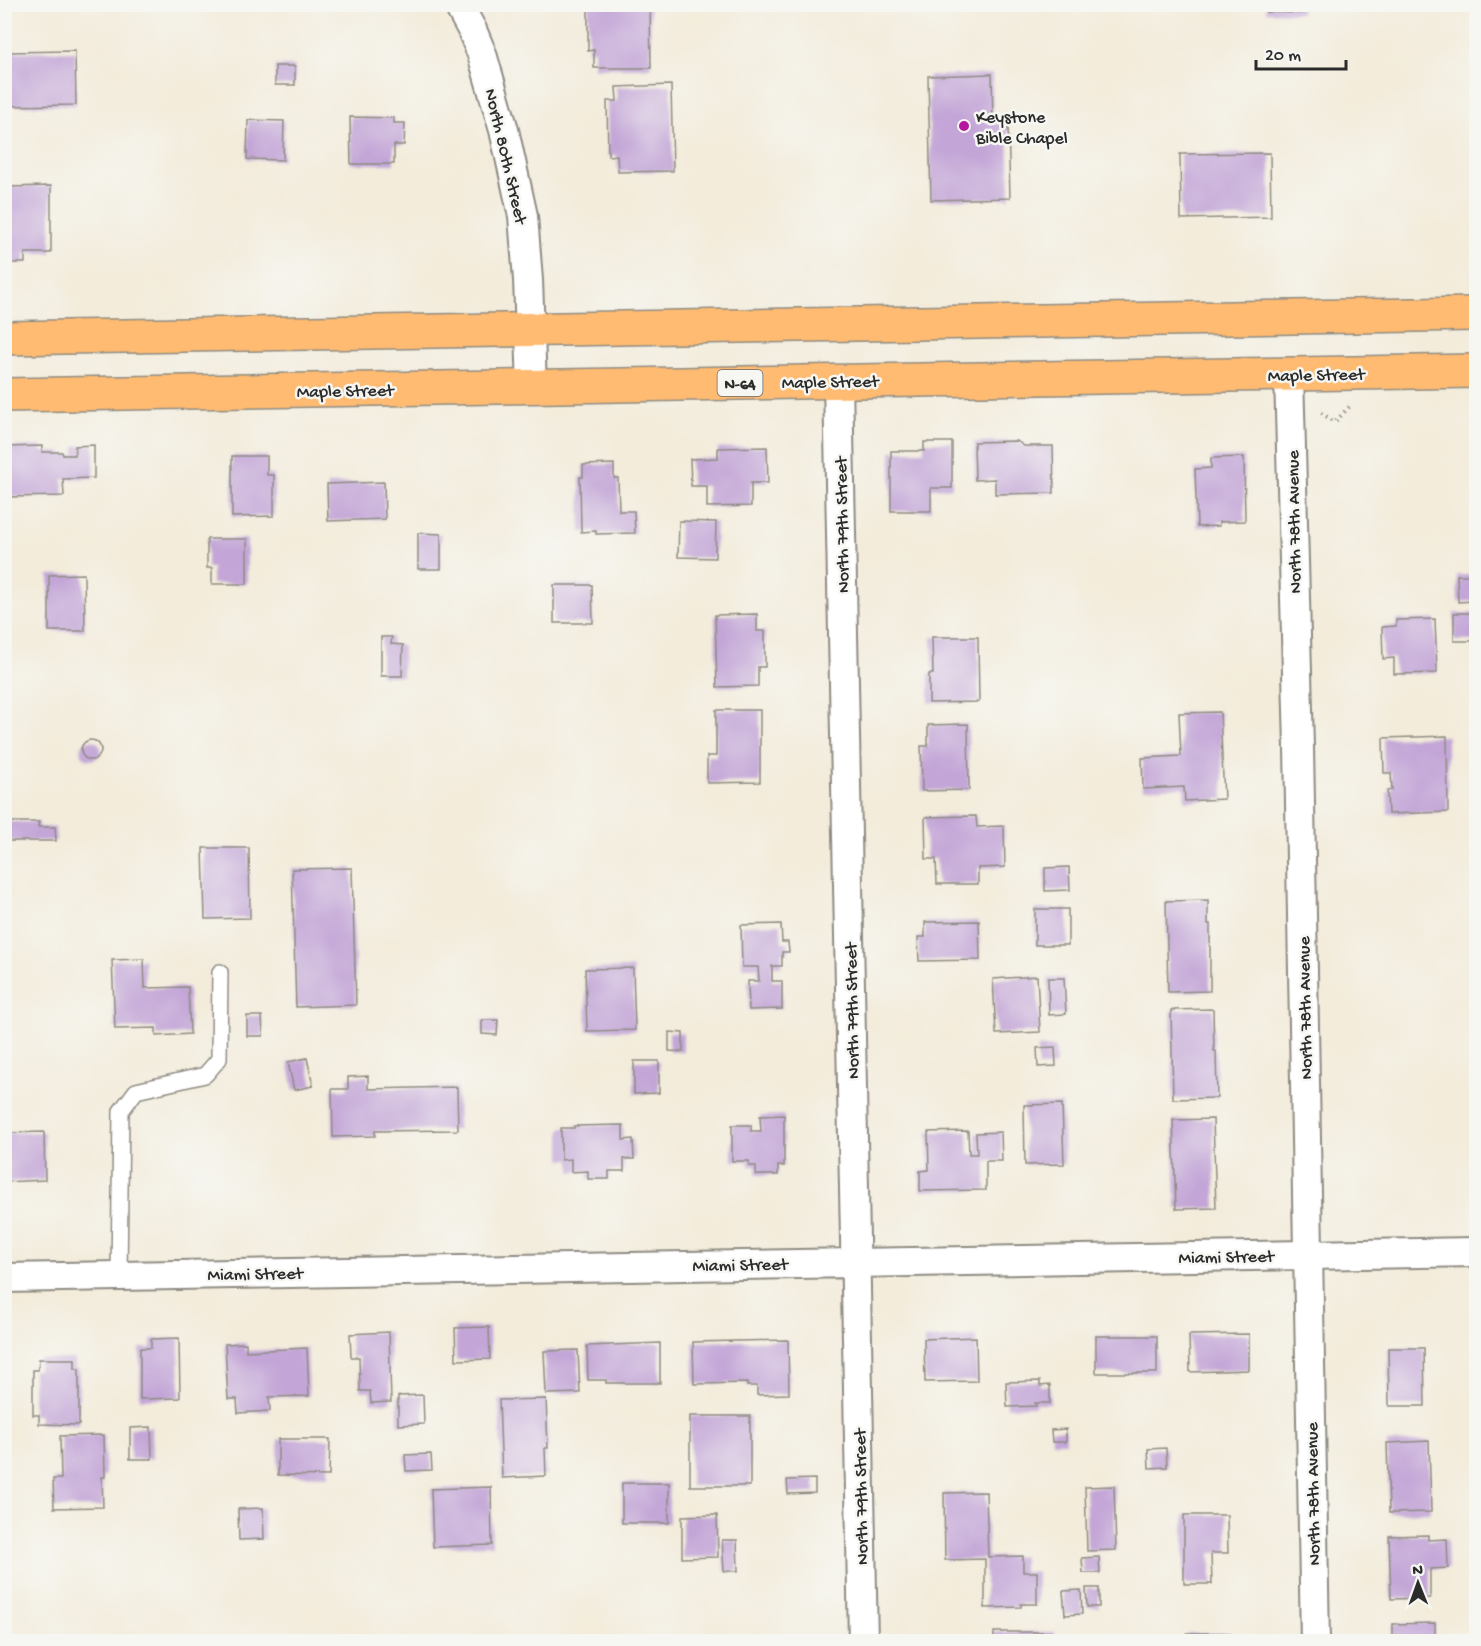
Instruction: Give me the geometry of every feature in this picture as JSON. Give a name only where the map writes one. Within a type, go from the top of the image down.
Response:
[{"type":"main road","points":[[4,338],[1476,314]]},
{"type":"main road","name":"Maple Street","points":[[4,395],[1476,371]]},
{"type":"street","name":"North 80th Street","points":[[458,4],[482,54],[504,130],[523,216],[532,387]]},
{"type":"street","name":"North 78th Avenue","points":[[1289,374],[1299,747],[1315,1641]]},
{"type":"street","name":"North 79th Street","points":[[838,381],[863,1641]]},
{"type":"street","name":"Miami Street","points":[[4,1278],[1476,1252]]},
{"type":"lane","points":[[119,1276],[121,1111],[136,1091],[205,1075],[219,1059],[220,972]]},
{"type":"building","points":[[588,4],[650,4],[651,68],[594,68],[594,50],[588,51]]},
{"type":"building","points":[[1266,4],[1301,4],[1301,13],[1266,12]]},
{"type":"building","points":[[1438,4],[1476,4],[1476,10],[1438,10]]},
{"type":"building","points":[[75,51],[76,105],[4,106],[4,52]]},
{"type":"building","points":[[275,66],[295,66],[295,85],[275,85]]},
{"type":"building","points":[[992,74],[993,123],[1008,123],[1010,198],[931,200],[928,76]]},
{"type":"building","points":[[671,85],[673,171],[618,172],[617,155],[608,156],[607,101],[617,101],[616,87]]},
{"type":"building","points":[[350,117],[394,118],[394,123],[405,123],[404,145],[394,145],[394,164],[351,164]]},
{"type":"building","points":[[248,120],[284,121],[283,160],[247,159]]},
{"type":"building","points":[[1270,153],[1271,217],[1181,219],[1180,154]]},
{"type":"building","points":[[51,186],[51,253],[25,253],[25,263],[5,263],[6,187]]},
{"type":"building","points":[[1017,441],[1024,446],[1053,446],[1054,493],[995,494],[995,479],[975,480],[974,442]]},
{"type":"building","points":[[924,442],[952,442],[952,488],[931,488],[931,511],[891,511],[891,451],[924,451]]},
{"type":"building","points":[[94,445],[94,478],[63,479],[64,496],[4,497],[4,447],[42,446],[42,452],[62,452],[63,455],[75,455],[75,446]]},
{"type":"building","points":[[767,447],[768,483],[751,483],[751,506],[707,507],[707,486],[691,486],[690,459],[718,458],[718,448]]},
{"type":"building","points":[[232,456],[267,456],[267,475],[274,475],[274,516],[232,517]]},
{"type":"building","points":[[1244,457],[1245,521],[1219,522],[1219,526],[1197,527],[1195,469],[1211,468],[1211,458]]},
{"type":"building","points":[[614,464],[614,478],[618,478],[619,511],[634,511],[635,533],[581,532],[580,477],[583,477],[583,465]]},
{"type":"building","points":[[384,482],[385,519],[328,521],[327,484]]},
{"type":"building","points":[[679,521],[716,522],[715,558],[678,557]]},
{"type":"building","points":[[418,533],[441,534],[441,569],[418,569]]},
{"type":"building","points":[[207,539],[247,539],[247,584],[212,584],[212,568],[207,568]]},
{"type":"building","points":[[84,574],[85,631],[49,631],[49,575]]},
{"type":"building","points":[[1457,575],[1476,575],[1476,601],[1458,602]]},
{"type":"building","points":[[554,585],[592,585],[593,623],[554,623]]},
{"type":"building","points":[[1454,613],[1476,613],[1476,641],[1454,641]]},
{"type":"building","points":[[757,614],[757,631],[765,631],[765,667],[758,667],[758,686],[717,687],[715,615]]},
{"type":"building","points":[[1435,619],[1437,673],[1394,674],[1394,658],[1383,659],[1382,627],[1396,626],[1396,620]]},
{"type":"building","points":[[381,637],[392,637],[391,644],[403,645],[402,676],[381,676]]},
{"type":"building","points":[[932,637],[978,637],[979,702],[929,703],[929,674],[933,674]]},
{"type":"building","points":[[716,710],[760,710],[760,782],[707,783],[707,756],[716,756]]},
{"type":"building","points":[[1220,712],[1224,799],[1185,801],[1184,787],[1143,789],[1142,758],[1181,756],[1179,713]]},
{"type":"building","points":[[968,724],[969,790],[922,791],[921,746],[928,746],[928,725]]},
{"type":"building","points":[[1447,736],[1448,812],[1388,814],[1387,791],[1392,790],[1391,773],[1384,773],[1383,738]]},
{"type":"building","points":[[91,740],[98,743],[101,750],[98,757],[91,760],[84,757],[81,750],[84,743]]},
{"type":"building","points":[[976,816],[977,827],[1004,826],[1005,867],[978,868],[978,884],[937,884],[936,859],[926,859],[925,817]]},
{"type":"building","points":[[4,822],[39,822],[38,827],[55,827],[56,841],[4,841]]},
{"type":"building","points":[[203,848],[249,848],[250,918],[205,919]]},
{"type":"building","points":[[1069,867],[1070,890],[1045,891],[1045,868]]},
{"type":"building","points":[[352,868],[356,1005],[296,1007],[292,869]]},
{"type":"building","points":[[1208,900],[1210,991],[1168,992],[1166,901]]},
{"type":"building","points":[[1035,909],[1068,909],[1068,945],[1035,945]]},
{"type":"building","points":[[979,921],[980,960],[919,961],[918,937],[925,937],[925,922]]},
{"type":"building","points":[[781,924],[782,942],[788,942],[789,952],[782,952],[782,966],[772,966],[772,981],[782,981],[782,1009],[749,1010],[748,981],[759,981],[758,967],[742,967],[741,925]]},
{"type":"building","points":[[144,959],[145,988],[188,987],[190,1034],[156,1036],[156,1028],[115,1029],[112,960]]},
{"type":"building","points":[[633,968],[635,1030],[587,1031],[585,969]]},
{"type":"building","points":[[1037,976],[1040,1032],[996,1034],[993,979]]},
{"type":"building","points":[[1048,978],[1064,978],[1066,1014],[1049,1015]]},
{"type":"building","points":[[1213,1009],[1217,1098],[1173,1099],[1171,1010]]},
{"type":"building","points":[[247,1016],[262,1016],[263,1036],[247,1036]]},
{"type":"building","points":[[482,1020],[498,1020],[497,1035],[482,1034]]},
{"type":"building","points":[[669,1032],[683,1033],[683,1052],[669,1051]]},
{"type":"building","points":[[1055,1047],[1056,1066],[1038,1067],[1037,1048]]},
{"type":"building","points":[[307,1058],[313,1086],[294,1090],[288,1062]]},
{"type":"building","points":[[634,1061],[659,1061],[659,1093],[634,1094]]},
{"type":"building","points":[[368,1076],[368,1089],[457,1087],[458,1130],[375,1131],[375,1136],[333,1137],[332,1089],[348,1089],[348,1077]]},
{"type":"building","points":[[1062,1104],[1064,1164],[1025,1165],[1024,1105]]},
{"type":"building","points":[[784,1115],[784,1166],[778,1166],[778,1175],[756,1175],[756,1166],[749,1166],[749,1161],[732,1161],[732,1125],[751,1125],[751,1131],[761,1131],[760,1116]]},
{"type":"building","points":[[1213,1119],[1216,1208],[1176,1209],[1173,1120]]},
{"type":"building","points":[[623,1125],[623,1140],[633,1139],[634,1159],[624,1159],[624,1171],[609,1171],[609,1179],[588,1179],[588,1171],[571,1172],[571,1159],[561,1160],[561,1128]]},
{"type":"building","points":[[968,1131],[969,1154],[977,1154],[976,1133],[1001,1132],[1002,1161],[986,1161],[986,1190],[920,1191],[920,1171],[929,1170],[928,1132]]},
{"type":"building","points":[[44,1132],[45,1180],[4,1182],[4,1133]]},
{"type":"building","points":[[489,1327],[490,1359],[456,1360],[455,1328]]},
{"type":"building","points":[[389,1332],[391,1402],[371,1403],[370,1391],[360,1391],[359,1357],[351,1357],[350,1334]]},
{"type":"building","points":[[1249,1334],[1249,1370],[1190,1372],[1189,1335]]},
{"type":"building","points":[[1096,1336],[1157,1336],[1157,1373],[1096,1373]]},
{"type":"building","points":[[976,1337],[977,1381],[925,1382],[924,1339]]},
{"type":"building","points":[[179,1338],[180,1398],[140,1399],[140,1348],[151,1348],[151,1339]]},
{"type":"building","points":[[788,1340],[789,1394],[757,1395],[757,1386],[747,1386],[747,1383],[694,1384],[693,1342]]},
{"type":"building","points":[[246,1343],[246,1351],[307,1348],[309,1396],[269,1397],[270,1411],[238,1413],[237,1399],[228,1399],[225,1344]]},
{"type":"building","points":[[660,1343],[660,1383],[606,1383],[606,1380],[588,1380],[587,1346]]},
{"type":"building","points":[[1388,1348],[1424,1348],[1425,1406],[1389,1406]]},
{"type":"building","points":[[578,1350],[580,1393],[546,1394],[544,1351]]},
{"type":"building","points":[[39,1359],[75,1359],[75,1369],[79,1369],[79,1425],[39,1424],[39,1415],[33,1415],[33,1370],[38,1370]]},
{"type":"building","points":[[1040,1381],[1040,1386],[1050,1385],[1050,1403],[1007,1407],[1006,1382]]},
{"type":"building","points":[[423,1395],[424,1424],[398,1425],[398,1396]]},
{"type":"building","points":[[546,1399],[548,1448],[545,1448],[546,1476],[502,1478],[499,1400]]},
{"type":"building","points":[[690,1416],[750,1416],[750,1486],[690,1486]]},
{"type":"building","points":[[151,1427],[152,1459],[130,1459],[130,1428]]},
{"type":"building","points":[[1066,1429],[1066,1442],[1052,1442],[1051,1430]]},
{"type":"building","points":[[104,1435],[103,1507],[54,1508],[53,1479],[61,1479],[60,1436]]},
{"type":"building","points":[[278,1439],[330,1439],[329,1476],[278,1475]]},
{"type":"building","points":[[1429,1441],[1431,1512],[1389,1513],[1387,1443]]},
{"type":"building","points":[[1166,1448],[1167,1467],[1149,1468],[1148,1449]]},
{"type":"building","points":[[431,1454],[432,1470],[406,1471],[405,1455]]},
{"type":"building","points":[[815,1479],[815,1493],[788,1494],[787,1480]]},
{"type":"building","points":[[622,1483],[669,1483],[669,1523],[622,1523]]},
{"type":"building","points":[[1114,1486],[1116,1550],[1087,1551],[1085,1487]]},
{"type":"building","points":[[491,1487],[492,1545],[433,1547],[431,1489]]},
{"type":"building","points":[[986,1492],[988,1557],[1023,1556],[1023,1572],[1037,1572],[1037,1604],[985,1608],[985,1559],[945,1560],[944,1493]]},
{"type":"building","points":[[263,1508],[264,1539],[239,1540],[238,1509]]},
{"type":"building","points":[[717,1515],[718,1557],[682,1558],[682,1516]]},
{"type":"building","points":[[1184,1515],[1227,1515],[1228,1553],[1211,1553],[1212,1584],[1184,1584]]},
{"type":"building","points":[[1428,1535],[1428,1540],[1447,1539],[1448,1568],[1430,1569],[1430,1598],[1391,1599],[1389,1536]]},
{"type":"building","points":[[722,1540],[737,1540],[738,1571],[724,1571]]},
{"type":"building","points":[[1099,1557],[1100,1573],[1083,1573],[1082,1558]]},
{"type":"building","points":[[1086,1588],[1099,1588],[1099,1607],[1087,1607]]},
{"type":"building","points":[[1081,1590],[1082,1614],[1065,1615],[1063,1591]]},
{"type":"building","points":[[1435,1623],[1435,1642],[1393,1642],[1393,1624]]},
{"type":"building","points":[[994,1632],[1055,1632],[1055,1642],[994,1642]]},
{"type":"building","points":[[1187,1633],[1230,1633],[1230,1642],[1187,1642]]},
{"type":"place","name":"Keystone Bible Chapel","points":[[964,126]]}]
